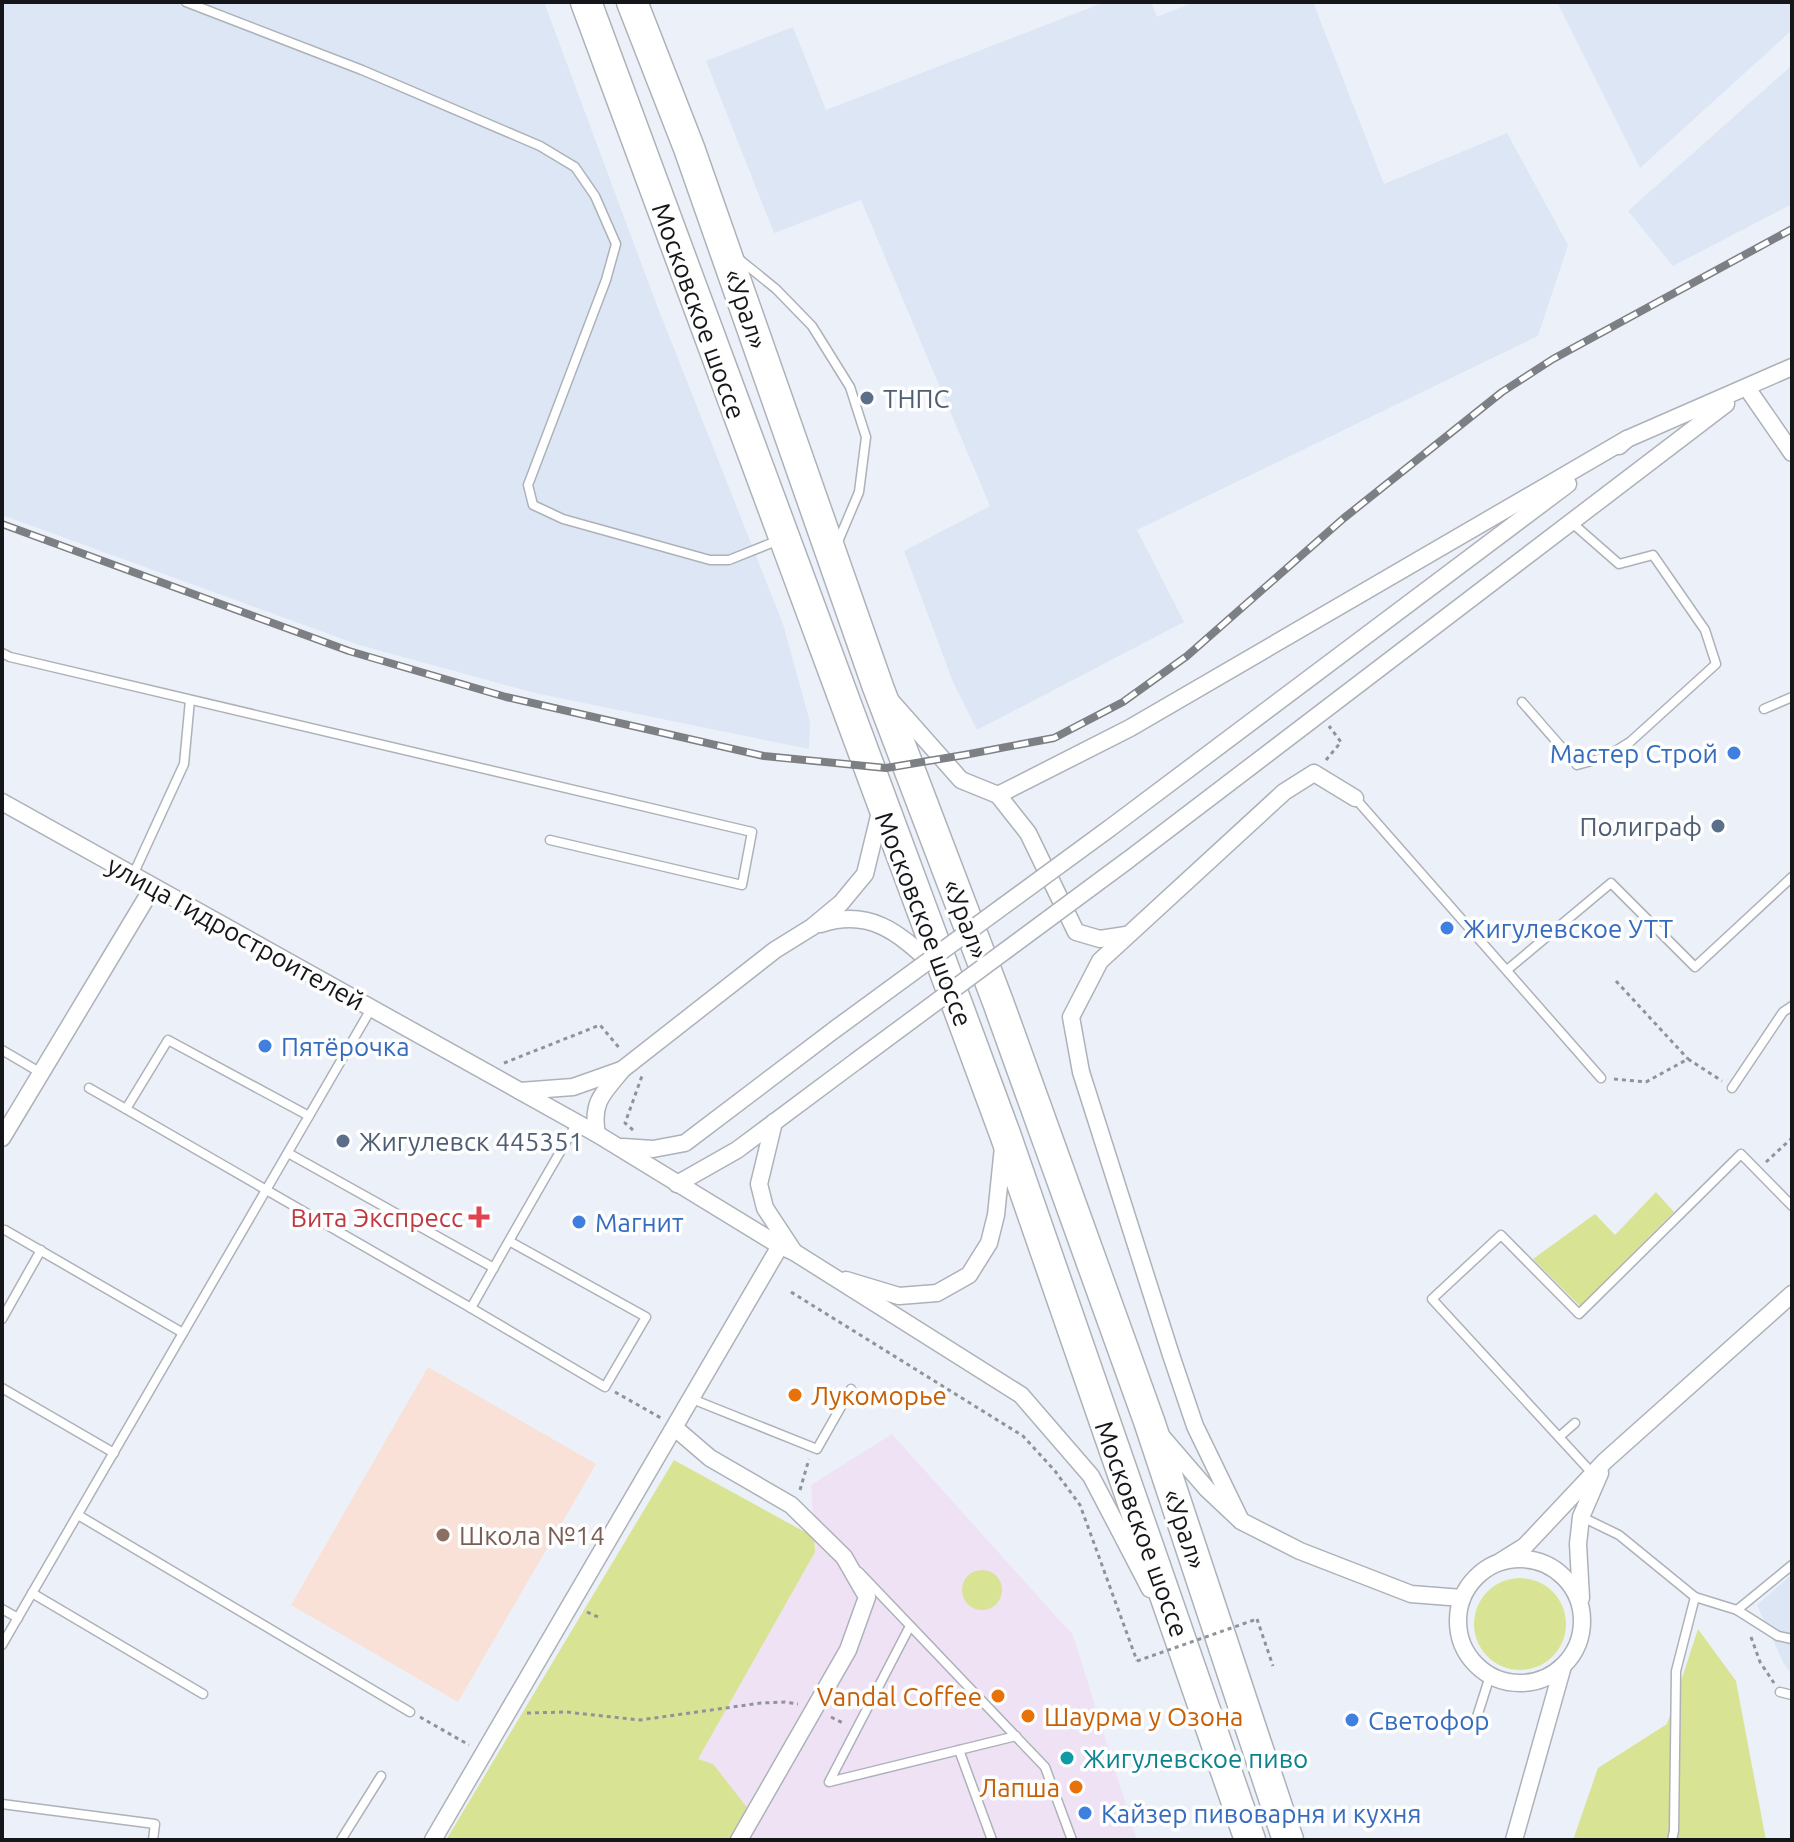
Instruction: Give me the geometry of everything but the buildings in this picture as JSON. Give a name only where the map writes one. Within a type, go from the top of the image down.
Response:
[{"type":"highway","name":"Московское шоссе","points":[[586,2],[1005,1134],[1250,1840]]},
{"type":"highway","name":"«Урал»","points":[[632,2],[689,148],[878,687],[998,1002],[1149,1421],[1288,1840]]},
{"type":"street","points":[[998,795],[1130,728],[1627,439],[1792,367]]},
{"type":"street","points":[[1747,388],[1792,453]]},
{"type":"street","points":[[677,1184],[737,1150],[1128,860],[1747,388]]},
{"type":"street","points":[[613,1145],[653,1149],[685,1143],[1627,439]]},
{"type":"street","points":[[878,687],[961,780],[998,795],[1028,833],[1076,932],[1100,939],[1126,935]]},
{"type":"street","points":[[1241,1521],[1195,1426],[1171,1355],[1081,1072],[1071,1017],[1100,961],[1284,792],[1314,773],[1355,798]]},
{"type":"street","name":"улица Гидростроителей","points":[[2,802],[597,1134],[1021,1395],[1091,1476],[1192,1669]]},
{"type":"street","points":[[597,1134],[594,1115],[603,1093],[623,1069],[775,950],[812,927],[841,903],[865,874],[882,805]]},
{"type":"street","points":[[2,1138],[153,887]]},
{"type":"street","points":[[812,927],[840,918],[867,919],[899,934],[946,977]]},
{"type":"street","points":[[517,1091],[573,1087],[623,1069]]},
{"type":"street","points":[[433,1840],[675,1427],[787,1249],[765,1208],[759,1184],[774,1122]]},
{"type":"street","points":[[826,1274],[899,1296],[937,1293],[969,1275],[989,1243],[996,1215],[1005,1134]]},
{"type":"street","points":[[1501,1561],[1525,1558],[1547,1563],[1570,1582],[1582,1606],[1583,1628],[1576,1649],[1563,1666],[1542,1680],[1521,1683],[1490,1676],[1471,1660],[1461,1641],[1457,1619],[1467,1587],[1482,1571],[1525,1546],[1605,1461],[1792,1294]]},
{"type":"street","points":[[1149,1421],[1207,1489],[1241,1521],[1300,1551],[1411,1594],[1462,1598]]},
{"type":"street","points":[[675,1427],[710,1458],[791,1505],[844,1557],[867,1597],[848,1650],[739,1840]]},
{"type":"street","points":[[1583,1628],[1578,1544],[1581,1517],[1605,1461]]},
{"type":"street","points":[[1514,1840],[1563,1666]]},
{"type":"lane","points":[[186,2],[376,76],[540,146],[575,167],[595,196],[616,244],[606,280],[528,485],[533,505],[563,519],[710,560],[729,560],[783,538]]},
{"type":"lane","points":[[724,247],[776,289],[812,326],[850,387],[866,437],[859,492],[832,556]]},
{"type":"lane","points":[[1522,702],[1577,765],[1606,757],[1630,742],[1716,664],[1705,630],[1653,555],[1619,564],[1570,521]]},
{"type":"lane","points":[[2,653],[752,832],[742,885],[550,840]]},
{"type":"lane","points":[[1764,709],[1792,697]]},
{"type":"lane","points":[[133,876],[184,764],[190,700]]},
{"type":"lane","points":[[1355,798],[1601,1078]]},
{"type":"lane","points":[[1507,970],[1611,883],[1695,967],[1792,877]]},
{"type":"lane","points":[[1732,1088],[1783,1012],[1792,1006]]},
{"type":"lane","points":[[2,1645],[371,1009]]},
{"type":"lane","points":[[126,1109],[168,1040],[309,1116]]},
{"type":"lane","points":[[2,1050],[41,1073]]},
{"type":"lane","points":[[89,1088],[605,1387],[646,1317],[509,1241]]},
{"type":"lane","points":[[471,1308],[577,1123]]},
{"type":"lane","points":[[288,1153],[494,1268]]},
{"type":"lane","points":[[1593,1474],[1432,1299],[1501,1235],[1579,1314],[1741,1154],[1792,1206]]},
{"type":"lane","points":[[5,1230],[183,1333]]},
{"type":"lane","points":[[2,1319],[41,1250]]},
{"type":"lane","points":[[2,1388],[114,1453]]},
{"type":"lane","points":[[692,1399],[817,1449],[851,1389]]},
{"type":"lane","points":[[1559,1437],[1575,1423]]},
{"type":"lane","points":[[78,1515],[410,1712]]},
{"type":"lane","points":[[1581,1517],[1619,1535],[1695,1597],[1741,1613],[1778,1636],[1792,1639]]},
{"type":"lane","points":[[844,1557],[1045,1767],[1072,1840]]},
{"type":"lane","points":[[1741,1613],[1792,1565]]},
{"type":"lane","points":[[32,1593],[203,1694]]},
{"type":"lane","points":[[1672,1840],[1676,1671],[1695,1597]]},
{"type":"lane","points":[[2,1609],[18,1618]]},
{"type":"lane","points":[[910,1626],[829,1782],[1016,1736]]},
{"type":"lane","points":[[1475,1723],[1490,1676]]},
{"type":"lane","points":[[1780,1692],[1792,1695]]},
{"type":"lane","points":[[959,1750],[992,1840]]},
{"type":"lane","points":[[341,1840],[381,1776]]},
{"type":"lane","points":[[2,1804],[155,1824],[153,1840]]},
{"type":"path","points":[[1314,773],[1341,742],[1329,726]]},
{"type":"path","points":[[1616,981],[1688,1059],[1732,1088]]},
{"type":"path","points":[[500,1064],[600,1025],[621,1050]]},
{"type":"path","points":[[1601,1078],[1646,1082],[1688,1059]]},
{"type":"path","points":[[634,1132],[625,1123],[642,1076]]},
{"type":"path","points":[[1758,1170],[1792,1138]]},
{"type":"path","points":[[791,1292],[1023,1436],[1080,1505],[1137,1661],[1257,1619],[1273,1666]]},
{"type":"path","points":[[605,1387],[675,1427]]},
{"type":"path","points":[[797,1501],[812,1447]]},
{"type":"path","points":[[585,1611],[598,1617]]},
{"type":"path","points":[[1741,1613],[1760,1662],[1780,1692]]},
{"type":"path","points":[[507,1714],[566,1712],[640,1720],[785,1702],[814,1709],[856,1730]]},
{"type":"path","points":[[410,1712],[484,1753]]},
{"type":"shaded area","points":[[2,2],[544,2],[656,303],[783,624],[810,722],[809,749],[535,693],[359,645],[2,515]]},
{"type":"shaded area","points":[[1105,2],[1151,2],[1157,17],[1194,2],[1313,2],[1384,184],[1507,133],[1568,245],[1538,336],[1137,530],[1184,622],[977,730],[953,682],[904,551],[990,506],[861,200],[774,233],[706,61],[793,27],[826,110]]},
{"type":"shaded area","points":[[1557,2],[1792,2],[1792,30],[1640,168]]},
{"type":"shaded area","points":[[1792,65],[1792,204],[1673,266],[1628,211]]},
{"type":"shaded area","name":"Школа №14","points":[[428,1367],[596,1464],[458,1702],[291,1605]]},
{"type":"shaded area","points":[[892,1434],[1073,1635],[1137,1840],[446,1840],[815,1552],[811,1485]]},
{"type":"shaded area","points":[[1792,1574],[1792,1674],[1784,1664],[1757,1605]]},
{"type":"green space","points":[[1656,1192],[1674,1212],[1580,1306],[1533,1259],[1595,1214],[1615,1235]]},
{"type":"green space","points":[[674,1460],[814,1537],[815,1552],[698,1759],[713,1764],[753,1815],[739,1840],[446,1840]]},
{"type":"green space","points":[[982,1570],[996,1576],[1002,1590],[996,1604],[982,1610],[968,1604],[962,1590],[968,1576]]},
{"type":"green space","points":[[1520,1578],[1537,1582],[1552,1592],[1562,1607],[1566,1624],[1562,1641],[1552,1656],[1537,1666],[1520,1670],[1503,1666],[1488,1656],[1478,1641],[1474,1624],[1478,1607],[1488,1592],[1503,1582]]},
{"type":"green space","points":[[1698,1629],[1736,1681],[1766,1840],[1573,1840],[1598,1768],[1667,1724]]},
{"type":"railway","points":[[2,524],[349,651],[506,697],[764,756],[886,768],[1054,738],[1123,702],[1187,656],[1344,518],[1502,392],[1553,359],[1792,229]]},
{"type":"place","name":"ТНПС","points":[[867,398]]},
{"type":"place","name":"Мастер Строй","points":[[1734,753]]},
{"type":"place","name":"Полиграф","points":[[1718,826]]},
{"type":"place","name":"Жигулевское УТТ","points":[[1447,928]]},
{"type":"place","name":"Пятёрочка","points":[[265,1046]]},
{"type":"place","name":"Жигулевск 445351","points":[[343,1141]]},
{"type":"place","name":"Вита Экспресс","points":[[479,1217]]},
{"type":"place","name":"Магнит","points":[[579,1222]]},
{"type":"place","name":"Лукоморье","points":[[795,1395]]},
{"type":"place","name":"Школа №14","points":[[443,1535]]},
{"type":"place","name":"Vandal Coffee","points":[[998,1696]]},
{"type":"place","name":"Шаурма у Озона","points":[[1028,1716]]},
{"type":"place","name":"Светофор","points":[[1352,1720]]},
{"type":"place","name":"Жигулевское пиво","points":[[1067,1758]]},
{"type":"place","name":"Лапша","points":[[1076,1787]]},
{"type":"place","name":"Кайзер пивоварня и кухня","points":[[1085,1813]]}]
